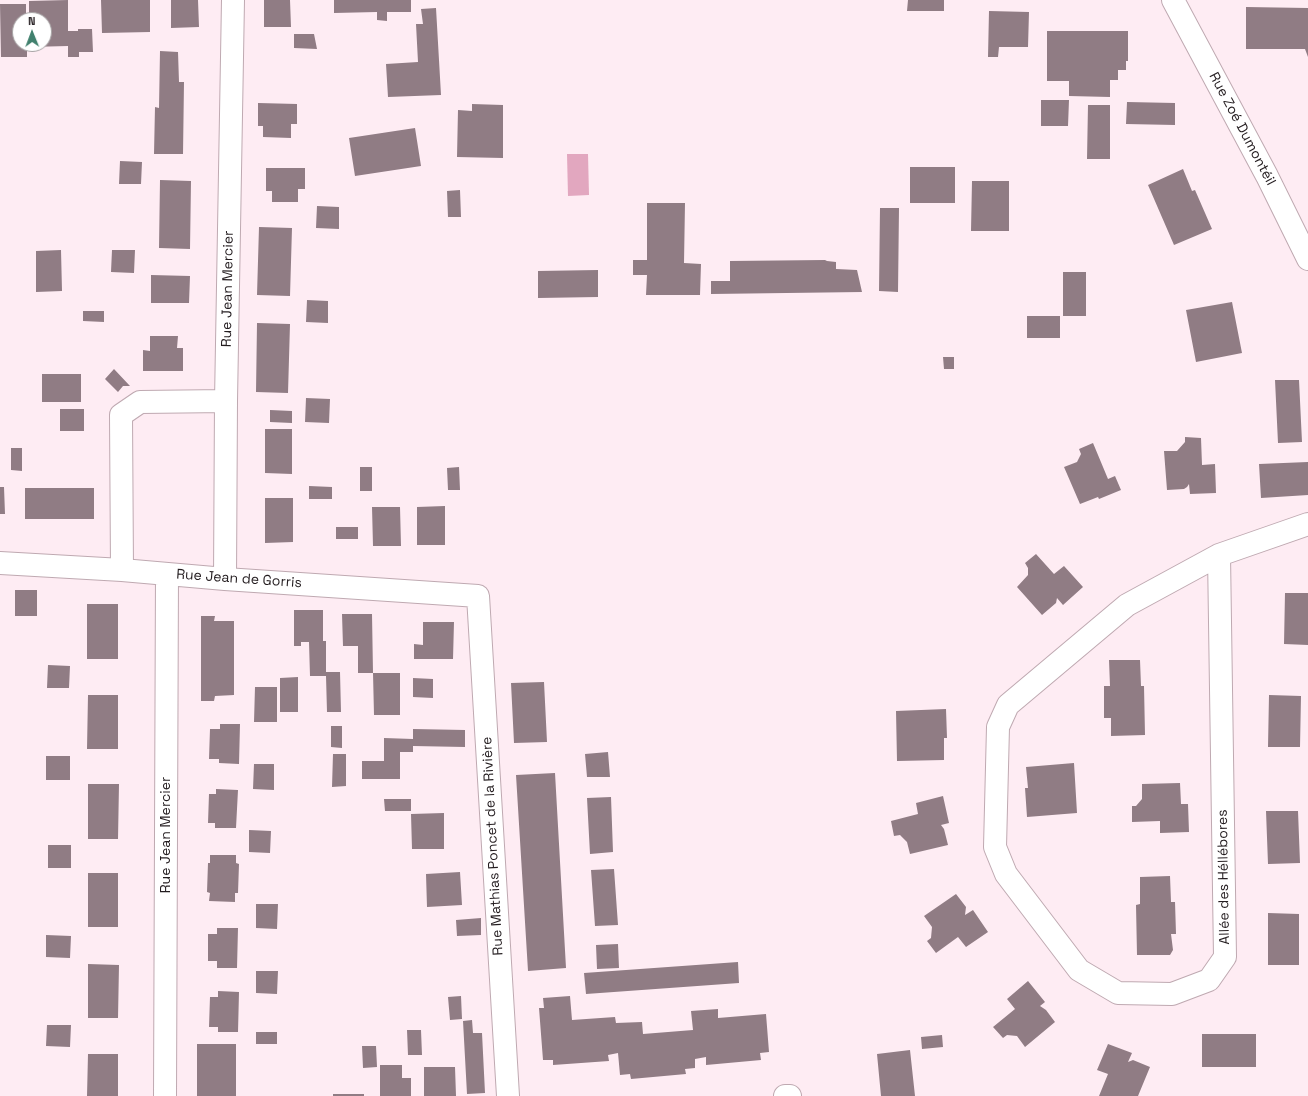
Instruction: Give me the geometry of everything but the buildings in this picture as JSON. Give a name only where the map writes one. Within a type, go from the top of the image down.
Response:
[{"type":"street","name":"Rue Jean Mercier","points":[[225,579],[226,401],[233,0]]},
{"type":"street","name":"Rue Zoé Dumontéil","points":[[1173,0],[1267,176],[1308,259]]},
{"type":"street","points":[[122,570],[121,415],[140,402],[226,401]]},
{"type":"street","name":"Allée des Héllébores","points":[[1219,556],[1225,957],[1209,980],[1172,994],[1118,993],[1079,970],[1006,874],[994,847],[998,727],[1008,706],[1127,605],[1219,556],[1308,524]]},
{"type":"street","name":"Rue Jean de Gorris","points":[[0,563],[122,570],[225,579],[478,596]]},
{"type":"street","name":"Rue Jean Mercier","points":[[165,1096],[167,574]]},
{"type":"street","name":"Rue Mathias Poncet de la Rivière","points":[[478,596],[508,1096]]},
{"type":"street","points":[[785,1096],[790,1096]]},
{"type":"shaded area","points":[[567,154],[588,154],[589,195],[568,196]]}]
